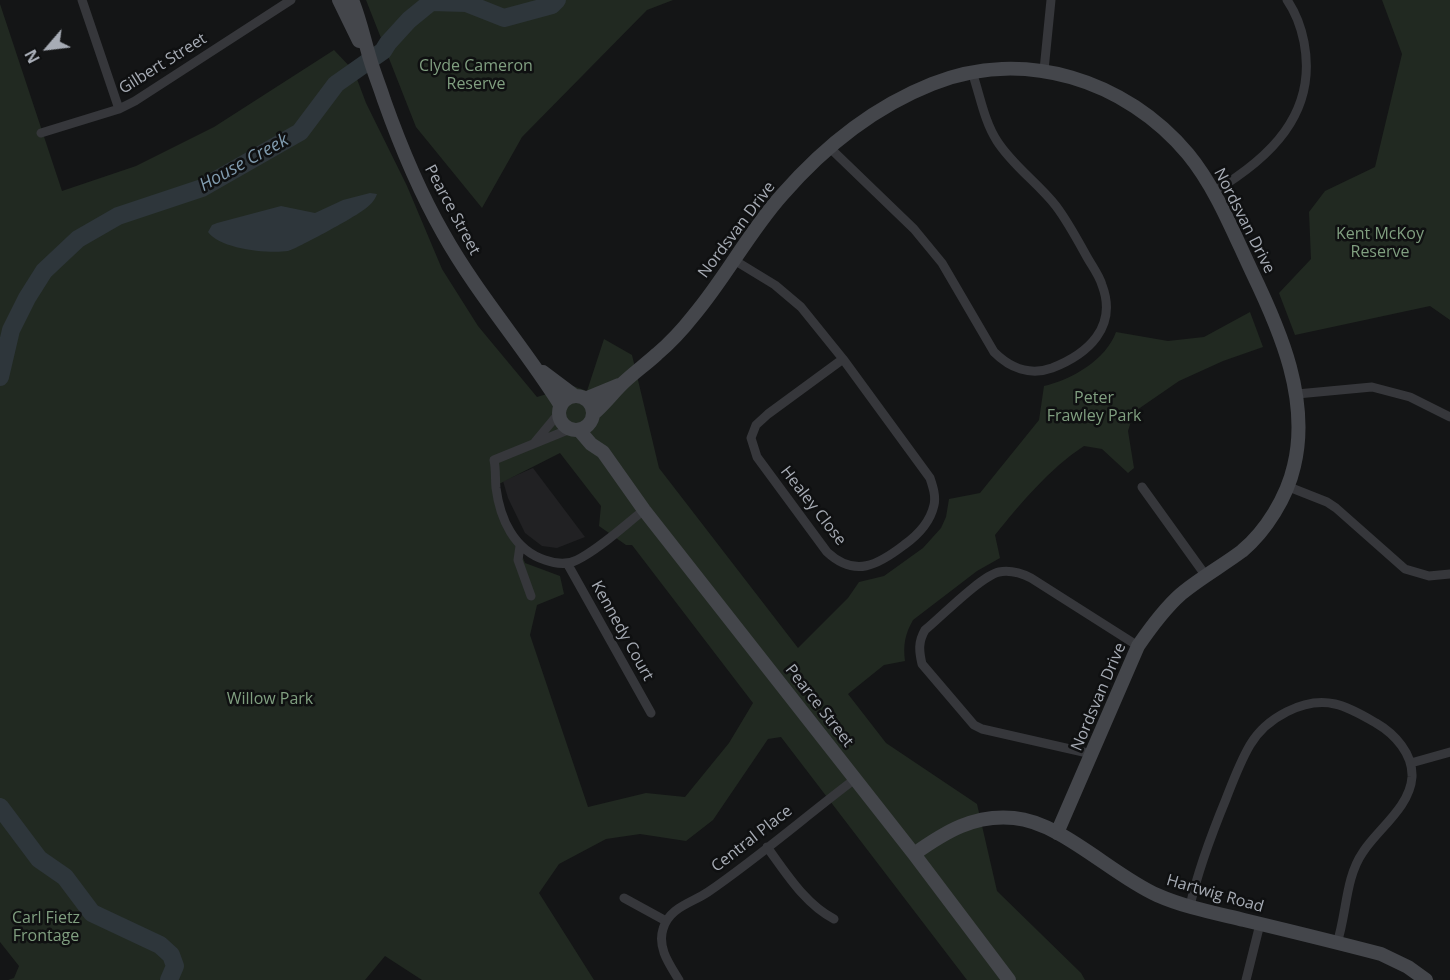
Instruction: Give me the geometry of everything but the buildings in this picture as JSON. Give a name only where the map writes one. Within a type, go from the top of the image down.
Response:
[{"type":"street","points":[[82,0],[119,109]]},
{"type":"street","name":"Gilbert Street","points":[[41,133],[119,109],[135,101],[291,0]]},
{"type":"street","name":"Pearce Street","points":[[339,0],[357,37],[368,52]]},
{"type":"street","name":"Pearce Street","points":[[352,0],[376,77],[409,165],[443,234],[484,297],[537,367],[560,409]]},
{"type":"street","points":[[1044,70],[1051,0]]},
{"type":"street","points":[[1213,192],[1253,166],[1271,150],[1286,132],[1303,93],[1307,73],[1306,53],[1301,27],[1287,0]]},
{"type":"street","name":"Nordsvan Drive","points":[[592,417],[621,384],[659,353],[695,315],[782,195],[830,148],[859,124],[933,83],[972,72],[1015,69],[1044,70],[1078,78],[1111,91],[1140,108],[1166,130],[1190,156],[1213,192],[1277,327],[1297,394],[1298,442],[1289,487],[1256,538],[1180,595],[1154,622],[1138,646],[1057,833]]},
{"type":"street","points":[[830,148],[914,228],[942,263],[994,352],[1005,363],[1018,369],[1043,371],[1065,362],[1088,348],[1100,333],[1106,313],[1102,285],[1055,205],[1005,153],[996,140],[989,126],[972,72]]},
{"type":"street","name":"Healey Close","points":[[734,260],[776,285],[801,307],[843,359],[930,478],[935,496],[931,515],[924,527],[914,538],[885,560],[860,567],[842,563],[820,544],[757,457],[751,438],[756,425],[768,414],[843,359]]},
{"type":"street","name":"Pearce Street","points":[[537,367],[580,398]]},
{"type":"street","name":"Nordsvan Drive","points":[[580,398],[621,384]]},
{"type":"street","points":[[1297,394],[1372,387],[1410,397],[1450,417]]},
{"type":"street","points":[[533,444],[566,400],[580,398],[591,405],[592,417],[589,425],[494,460],[496,487],[512,535],[520,546],[536,557],[549,562],[567,563],[586,555],[644,510]]},
{"type":"street","points":[[560,409],[562,423],[574,430]]},
{"type":"street","name":"Pearce Street","points":[[592,417],[603,452],[644,510],[917,858],[1008,980]]},
{"type":"street","name":"Pearce Street","points":[[574,430],[603,452]]},
{"type":"street","points":[[1142,487],[1206,576]]},
{"type":"street","points":[[1289,487],[1327,502],[1336,508],[1405,569],[1429,576],[1450,574]]},
{"type":"street","points":[[520,546],[518,560],[531,596]]},
{"type":"street","name":"Kennedy Court","points":[[567,563],[651,714]]},
{"type":"street","points":[[1092,754],[982,729],[974,725],[922,664],[919,653],[921,637],[925,630],[982,582],[1005,571],[1016,572],[1031,578],[1138,646]]},
{"type":"street","points":[[1190,906],[1219,816],[1250,744],[1262,731],[1286,713],[1301,706],[1317,703],[1335,704],[1362,715],[1391,734],[1406,752],[1411,763],[1412,776],[1407,795],[1362,853],[1353,872],[1336,943]]},
{"type":"street","points":[[1411,763],[1450,752]]},
{"type":"street","name":"Central Place","points":[[666,921],[675,910],[707,893],[855,779]]},
{"type":"street","name":"Hartwig Road","points":[[917,858],[969,824],[994,818],[1016,818],[1037,823],[1158,895],[1190,906],[1381,954],[1398,961],[1426,980]]},
{"type":"street","points":[[767,848],[820,912],[834,919]]},
{"type":"street","points":[[624,898],[666,921],[662,929],[662,948],[679,980]]},
{"type":"street","points":[[1246,980],[1260,924]]},
{"type":"shaded area","points":[[370,193],[377,194],[364,209],[325,233],[288,251],[269,252],[245,249],[223,243],[208,232],[212,225],[217,223],[281,206],[315,213],[343,200]]},
{"type":"shaded area","points":[[533,468],[585,537],[557,548],[542,546],[525,533],[508,498],[503,481]]},
{"type":"green space","name":"Clyde Cameron Reserve","points":[[366,0],[673,0],[647,10],[522,137],[482,208],[416,127]]},
{"type":"green space","name":"Kent McKoy Reserve","points":[[1382,0],[1450,0],[1450,320],[1430,306],[1295,335],[1279,293],[1311,259],[1309,212],[1325,191],[1375,167],[1402,54]]},
{"type":"green space","name":"Willow Park","points":[[0,4],[62,191],[136,166],[214,127],[334,50],[354,71],[366,103],[407,186],[442,269],[478,326],[537,397],[573,386],[587,391],[604,339],[632,355],[659,468],[798,648],[848,598],[859,582],[884,576],[923,548],[941,528],[946,517],[949,499],[980,493],[1039,420],[1044,386],[1076,374],[1096,360],[1116,332],[1168,341],[1204,337],[1250,312],[1263,347],[1223,361],[1179,381],[1134,412],[1128,431],[1134,468],[1128,473],[1102,449],[1084,446],[1059,465],[1025,499],[995,535],[1000,558],[977,571],[913,620],[905,640],[905,661],[884,665],[848,694],[886,743],[977,804],[997,891],[1081,973],[1085,980],[967,980],[781,737],[768,739],[713,820],[686,841],[640,834],[606,839],[559,864],[539,893],[594,980],[422,980],[385,956],[365,980],[8,980],[14,978],[19,966],[0,942]],"holes":[[[560,453],[601,506],[599,526],[626,545],[632,545],[753,703],[729,743],[685,797],[646,793],[588,807],[530,635],[537,605],[564,594],[560,576],[525,563],[495,486]]]},
{"type":"waterway","name":"House Creek","points":[[0,377],[11,330],[27,298],[44,271],[78,239],[118,216],[202,188],[300,132],[336,84],[383,51],[409,20],[431,2],[466,3],[504,18],[552,5],[557,0]]},
{"type":"waterway","name":"House Creek","points":[[0,807],[39,859],[65,877],[92,913],[160,945],[171,955],[175,966],[169,980]]},
{"type":"park label","name":"Peter Frawley Park","points":[[1094,407]]},
{"type":"park label","name":"Carl Fietz Frontage","points":[[46,927]]}]
